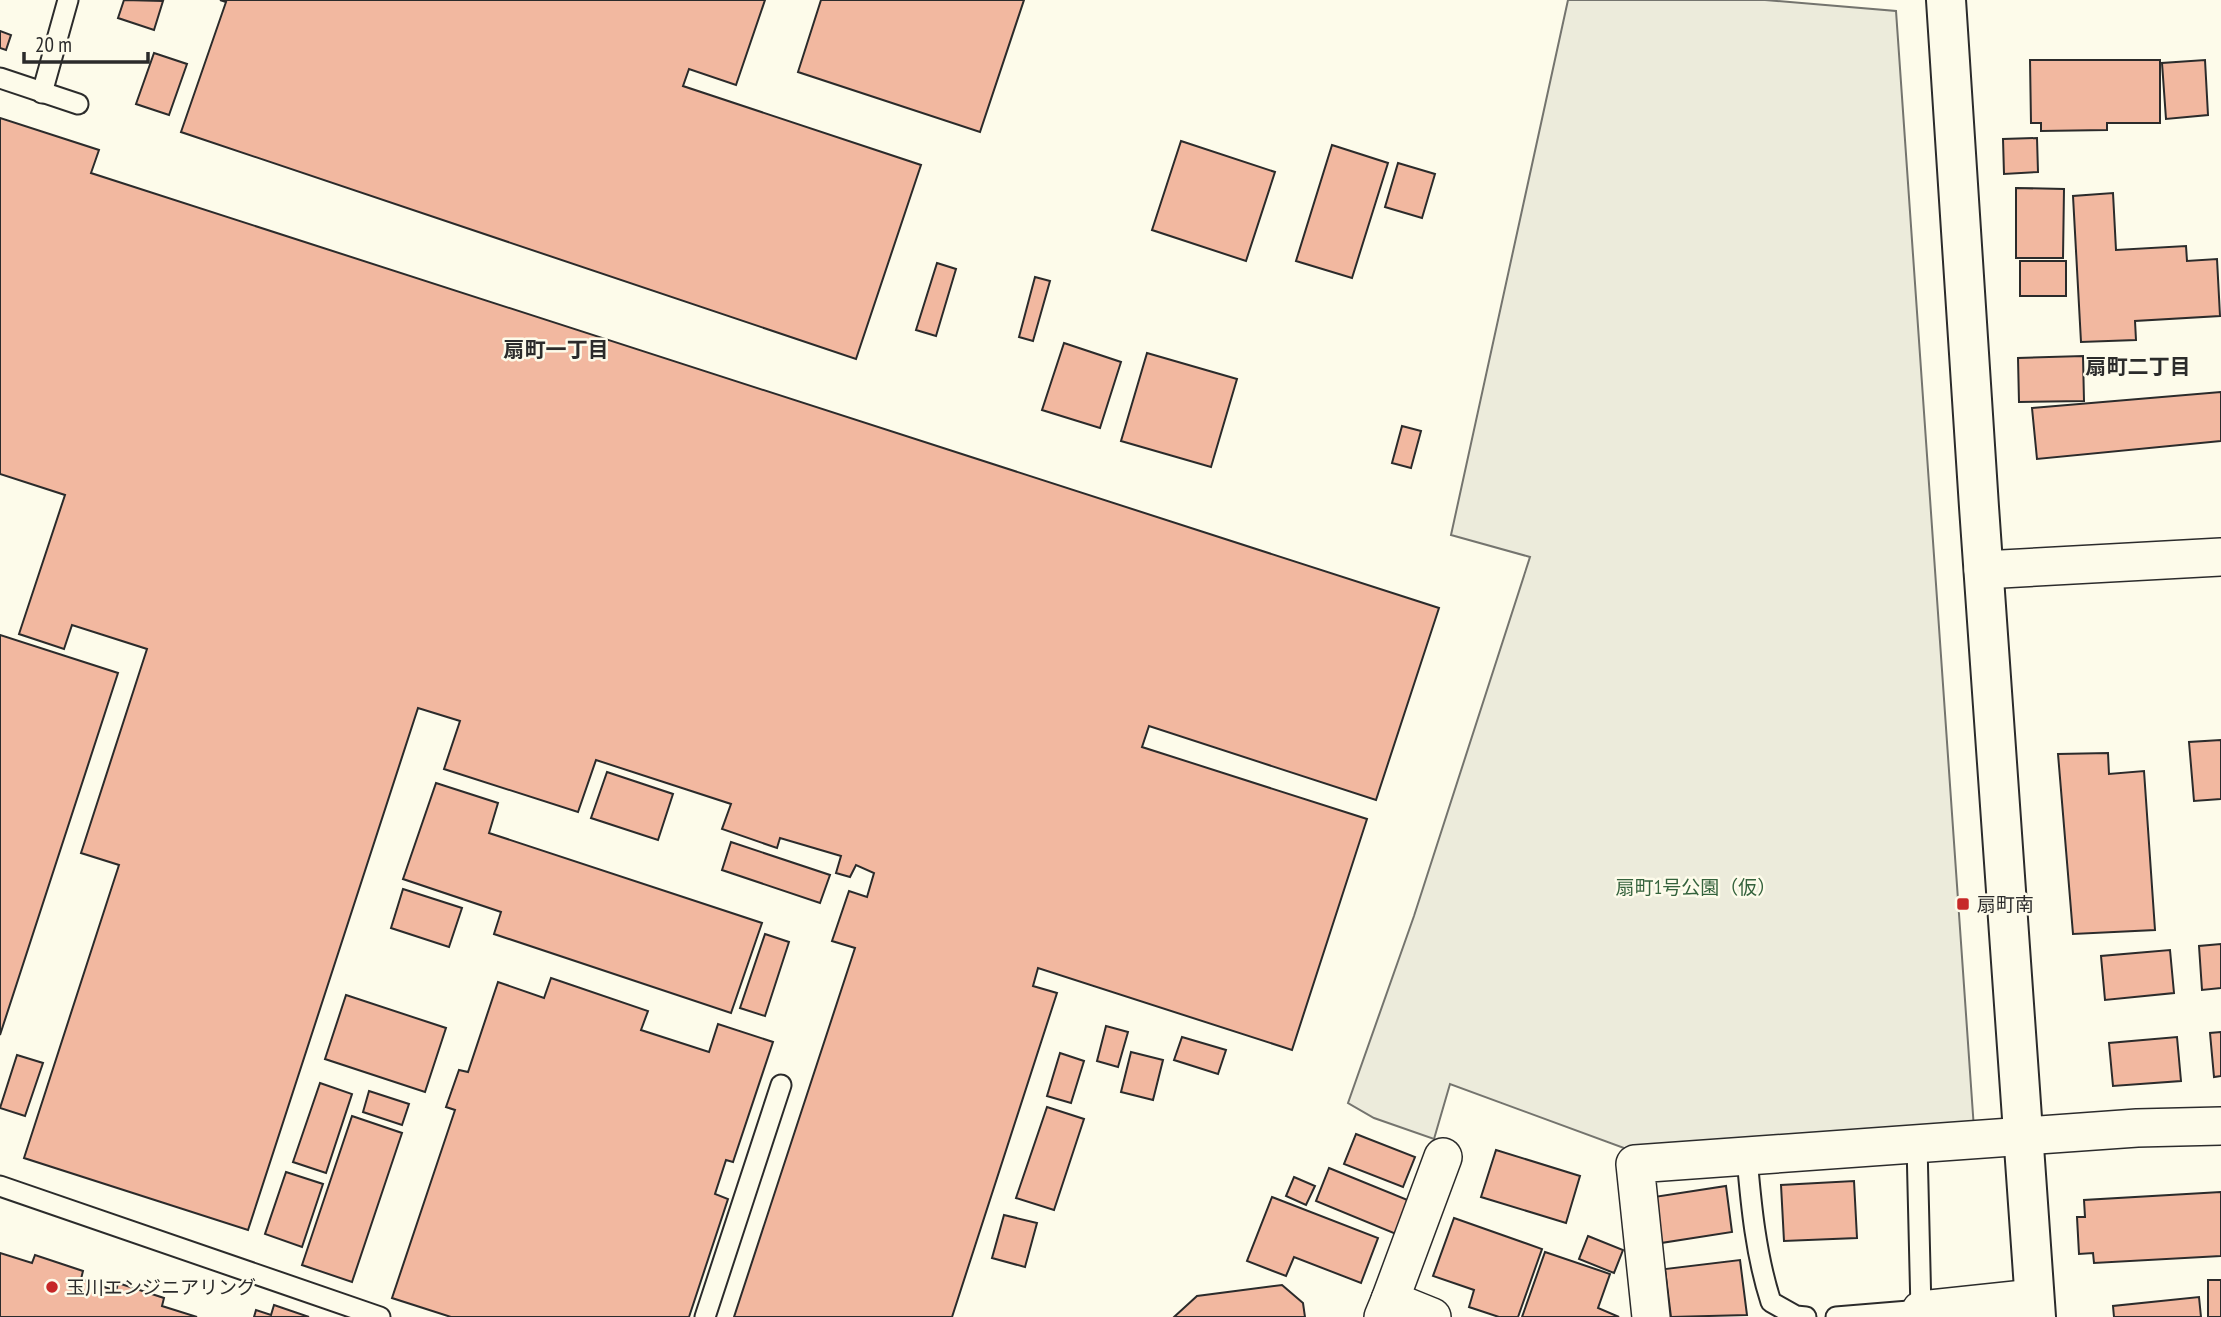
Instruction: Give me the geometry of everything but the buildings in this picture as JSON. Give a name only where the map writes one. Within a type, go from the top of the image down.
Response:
[{"type":"street","points":[[1921,1310],[2035,1307],[1946,0]]},
{"type":"street","points":[[1983,570],[2221,557]]},
{"type":"street","points":[[1651,1317],[1634,1164],[2137,1128],[2221,1126]]},
{"type":"street","points":[[1432,1317],[1386,1308],[1443,1157]]},
{"type":"lane","points":[[42,93],[68,0]]},
{"type":"lane","points":[[0,78],[78,104]]},
{"type":"lane","points":[[705,1317],[781,1085]]},
{"type":"lane","points":[[1836,1317],[1921,1310],[1917,1144]]},
{"type":"lane","points":[[1747,1157],[1764,1280],[1771,1302],[1796,1316],[1806,1317]]},
{"type":"lane","points":[[0,1186],[380,1317]]},
{"type":"green space","name":"扇町1号公園（仮）","points":[[1568,0],[1765,0],[1896,11],[1974,1129],[1632,1151],[1450,1084],[1434,1139],[1374,1118],[1348,1103],[1414,916],[1530,557],[1451,535]]},
{"type":"place","name":"扇町南","points":[[1963,904]]},
{"type":"place","name":"玉川エンジニアリング","points":[[52,1287]]},
{"type":"district","name":"扇町一丁目","points":[[556,349]]},
{"type":"district","name":"扇町二丁目","points":[[2138,366]]}]
